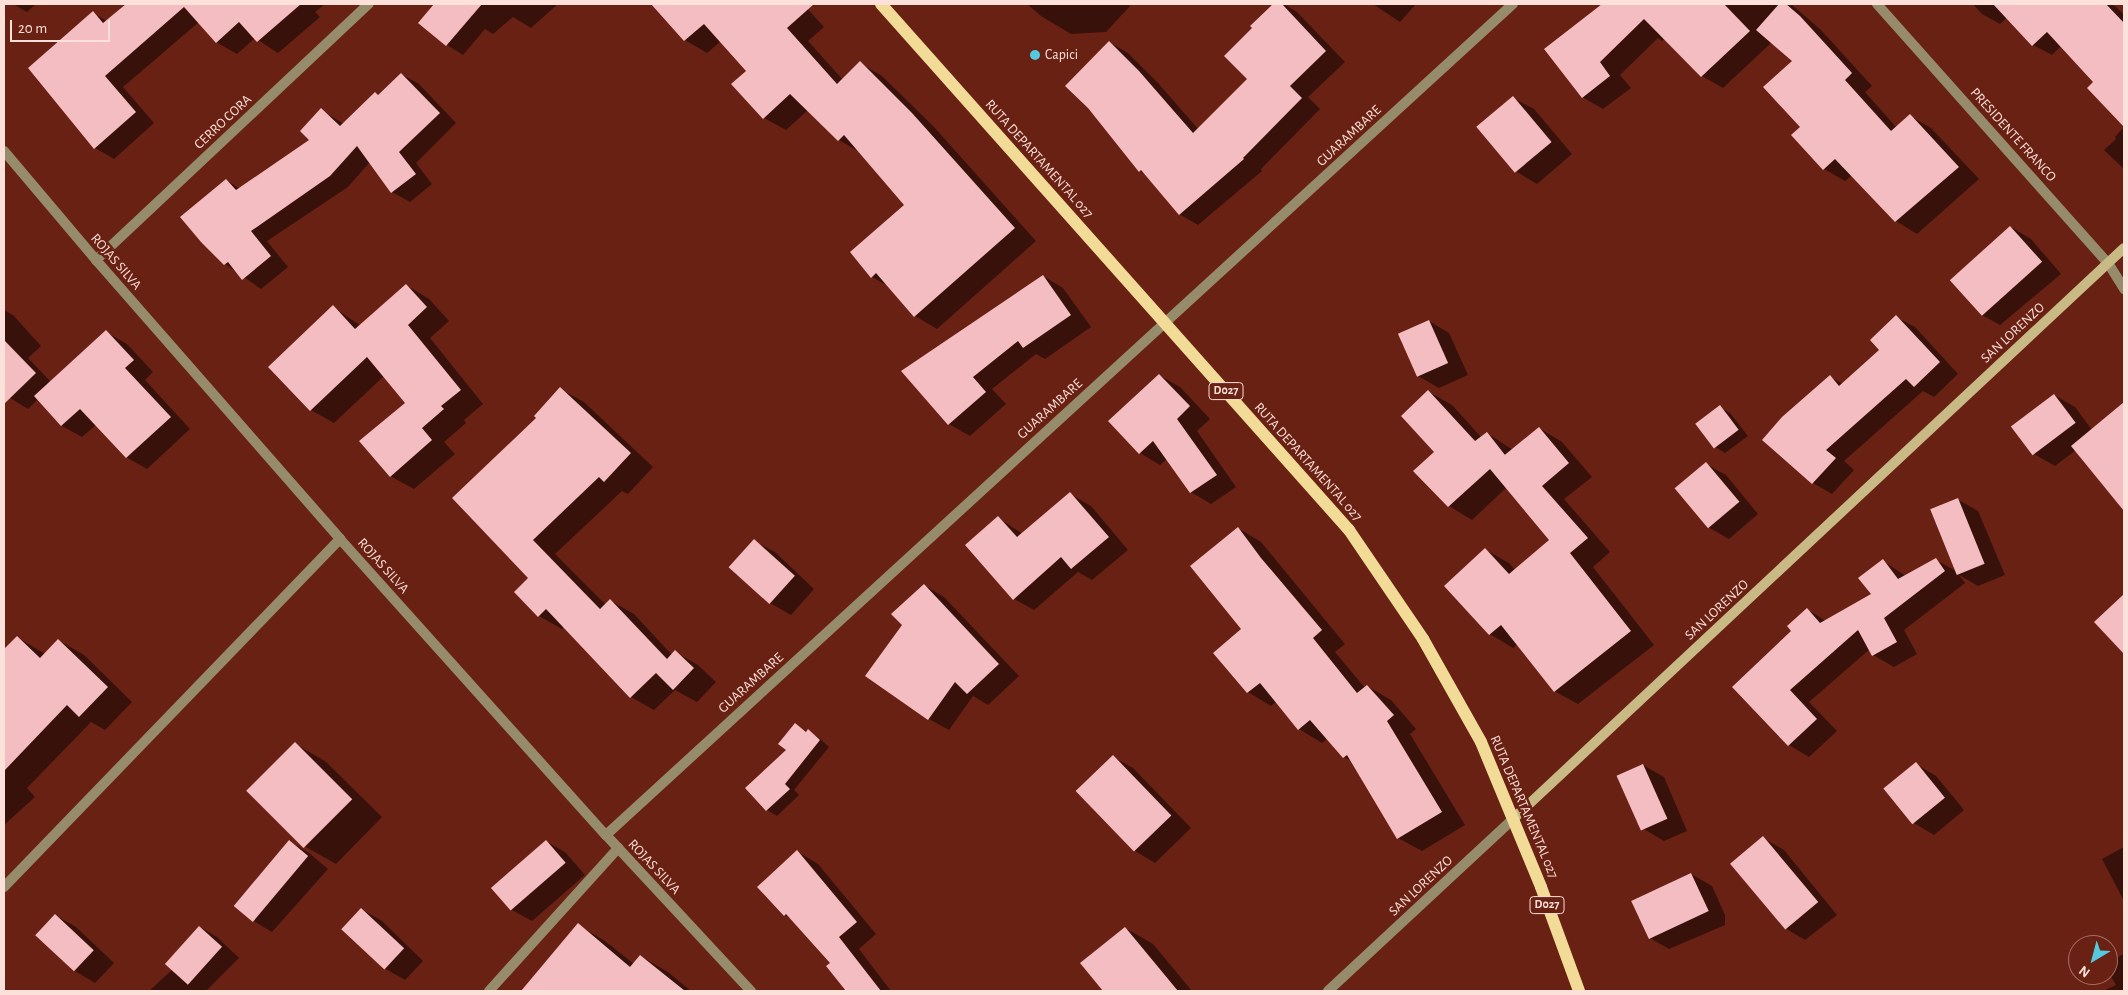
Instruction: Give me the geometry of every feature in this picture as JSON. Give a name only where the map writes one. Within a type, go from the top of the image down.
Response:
[{"type":"main road","name":"RUTA DEPARTAMENTAL 027","points":[[880,4],[1349,530],[1423,639],[1481,742],[1514,819],[1580,991]]},
{"type":"street","name":"CERRO CORA","points":[[96,260],[369,4]]},
{"type":"street","name":"GUARAMBARE","points":[[606,835],[1513,4]]},
{"type":"street","name":"PRESIDENTE FRANCO","points":[[1877,4],[2108,262],[2124,289]]},
{"type":"street","name":"ROJAS SILVA","points":[[5,155],[340,539],[606,835],[751,991]]},
{"type":"street","name":"SAN LORENZO","points":[[1328,991],[2124,248]]},
{"type":"street","points":[[4,887],[340,539]]},
{"type":"street","points":[[490,991],[618,848]]},
{"type":"building","points":[[126,4],[301,4],[257,42],[239,22],[216,43],[184,7],[105,76],[136,112],[94,149],[28,68],[93,11],[103,23]]},
{"type":"building","points":[[434,4],[482,4],[446,46],[418,23]]},
{"type":"building","points":[[651,4],[814,4],[787,28],[837,84],[860,61],[912,113],[1015,228],[914,317],[876,273],[871,278],[850,252],[904,205],[844,135],[838,141],[790,94],[763,119],[731,84],[746,71],[704,24],[684,41]]},
{"type":"building","points":[[1273,4],[1282,4],[1326,51],[1290,86],[1302,98],[1244,159],[1179,215],[1141,170],[1139,172],[1088,108],[1065,86],[1109,41],[1139,71],[1193,133],[1247,79],[1224,56],[1252,28],[1250,26]]},
{"type":"building","points":[[1602,4],[1724,4],[1750,31],[1701,77],[1644,19],[1600,62],[1610,76],[1582,98],[1544,49]]},
{"type":"building","points":[[1779,4],[1786,4],[1800,16],[1852,73],[1845,80],[1891,131],[1910,114],[1959,167],[1895,222],[1835,159],[1823,170],[1791,135],[1800,127],[1763,87],[1792,61],[1756,30]]},
{"type":"building","points":[[1993,4],[2106,4],[2124,23],[2124,127],[2087,88],[2093,82],[2047,32],[2032,46]]},
{"type":"building","points":[[401,73],[440,113],[399,152],[416,174],[391,193],[357,146],[330,176],[251,231],[271,256],[242,280],[228,262],[224,265],[180,217],[226,179],[236,190],[309,140],[300,131],[321,108],[340,126],[375,92],[378,95]]},
{"type":"building","points":[[1513,96],[1552,142],[1515,173],[1476,127]]},
{"type":"building","points":[[2010,226],[2042,262],[1982,316],[1950,280]]},
{"type":"building","points":[[1043,275],[1071,315],[1023,348],[1018,341],[973,377],[986,392],[948,425],[901,371]]},
{"type":"building","points":[[406,284],[427,307],[408,325],[461,390],[441,406],[444,409],[422,428],[432,440],[390,477],[359,441],[405,403],[367,357],[310,411],[268,367],[333,305],[355,329]]},
{"type":"building","points":[[1896,315],[1940,362],[1914,387],[1906,379],[1826,450],[1836,458],[1812,484],[1762,440],[1782,417],[1830,375],[1839,386],[1879,350],[1870,340]]},
{"type":"building","points":[[1429,320],[1448,363],[1417,377],[1398,334]]},
{"type":"building","points":[[106,330],[134,360],[125,368],[171,417],[126,458],[80,409],[61,426],[34,396]]},
{"type":"building","points":[[4,340],[36,373],[4,404]]},
{"type":"building","points":[[1159,374],[1190,406],[1177,419],[1217,475],[1190,493],[1153,441],[1139,454],[1108,421]]},
{"type":"building","points":[[560,387],[631,453],[604,482],[599,477],[533,540],[600,609],[610,599],[667,659],[675,650],[694,668],[673,690],[656,673],[630,698],[546,609],[538,617],[514,592],[528,578],[452,498],[536,418],[534,416]]},
{"type":"building","points":[[1428,390],[1475,441],[1487,432],[1505,455],[1539,427],[1569,463],[1542,486],[1588,538],[1570,553],[1631,631],[1554,692],[1501,625],[1489,635],[1444,586],[1485,548],[1509,574],[1549,540],[1490,469],[1448,507],[1413,471],[1434,452],[1401,416]]},
{"type":"building","points":[[2054,394],[2076,423],[2033,455],[2011,426]]},
{"type":"building","points":[[2124,402],[2124,511],[2071,446]]},
{"type":"building","points":[[1720,405],[1739,430],[1714,448],[1695,424]]},
{"type":"building","points":[[1706,462],[1739,502],[1708,528],[1675,488]]},
{"type":"building","points":[[1070,492],[1109,537],[1071,569],[1061,557],[1013,600],[965,545],[998,516],[1017,537]]},
{"type":"building","points":[[1958,498],[1985,564],[1957,575],[1930,509]]},
{"type":"building","points":[[1238,527],[1261,558],[1322,630],[1313,638],[1357,693],[1367,685],[1394,715],[1387,721],[1442,812],[1397,839],[1347,755],[1343,758],[1310,720],[1298,730],[1260,683],[1247,693],[1213,653],[1241,629],[1190,566]]},
{"type":"building","points":[[754,539],[795,576],[769,604],[729,567]]},
{"type":"building","points":[[1936,558],[1945,571],[1884,618],[1897,642],[1872,656],[1858,630],[1790,690],[1817,719],[1788,746],[1732,687],[1791,631],[1787,626],[1807,608],[1820,623],[1871,594],[1858,578],[1883,559],[1898,579]]},
{"type":"building","points":[[924,584],[999,664],[967,694],[955,682],[928,720],[865,676],[902,625],[891,614]]},
{"type":"building","points":[[2124,594],[2124,654],[2094,622]]},
{"type":"building","points":[[17,636],[40,658],[58,639],[108,687],[79,717],[67,705],[4,771],[4,649]]},
{"type":"building","points":[[795,723],[806,732],[808,729],[820,740],[785,784],[790,789],[766,811],[745,788],[786,750],[778,744]]},
{"type":"building","points":[[295,742],[352,799],[303,848],[246,791]]},
{"type":"building","points":[[1113,755],[1171,815],[1134,852],[1076,791]]},
{"type":"building","points":[[1916,762],[1945,798],[1912,824],[1883,788]]},
{"type":"building","points":[[1643,764],[1667,819],[1641,831],[1617,776]]},
{"type":"building","points":[[1763,836],[1818,902],[1785,930],[1730,864]]},
{"type":"building","points":[[289,840],[308,856],[253,922],[234,906]]},
{"type":"building","points":[[546,840],[566,863],[511,911],[491,888]]},
{"type":"building","points":[[797,850],[857,922],[839,937],[881,991],[846,991],[826,966],[830,963],[786,914],[784,916],[757,887]]},
{"type":"building","points":[[1691,873],[1709,911],[1649,939],[1631,901]]},
{"type":"building","points":[[361,908],[404,948],[384,969],[341,929]]},
{"type":"building","points":[[55,914],[94,950],[74,971],[35,935]]},
{"type":"building","points":[[578,923],[630,967],[640,955],[685,991],[521,991]]},
{"type":"building","points":[[199,926],[222,947],[188,985],[165,964]]},
{"type":"building","points":[[1125,927],[1178,991],[1103,991],[1080,963]]},
{"type":"place","name":"Capici","points":[[1035,55]]}]
